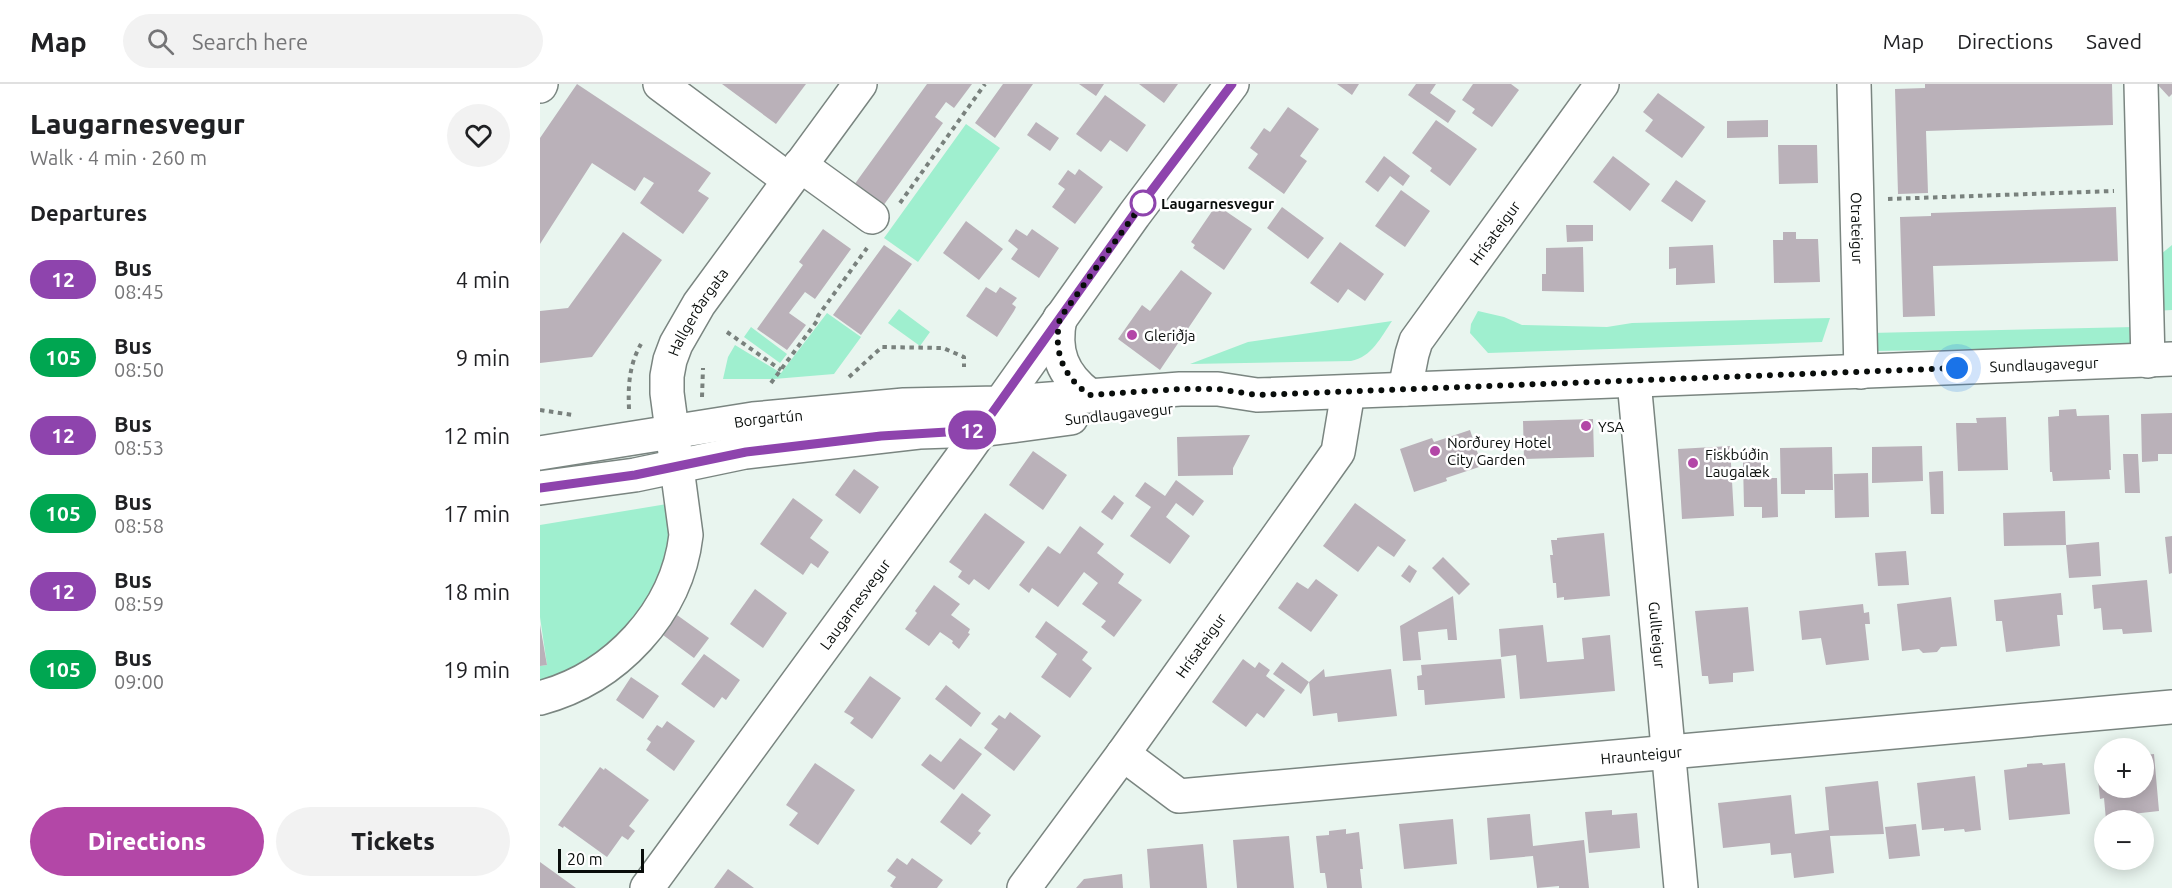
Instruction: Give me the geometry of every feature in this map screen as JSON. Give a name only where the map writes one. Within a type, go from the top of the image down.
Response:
[{"type":"street","points":[[660,84],[794,173],[872,217]]},
{"type":"street","name":"Hallgerðargata","points":[[540,698],[576,685],[598,673],[636,640],[661,607],[678,569],[686,535],[667,376],[676,344],[699,304],[860,84]]},
{"type":"street","name":"Laugarnesvegur","points":[[647,888],[1134,214],[1232,84]]},
{"type":"street","name":"Hrísateigur","points":[[1406,389],[1416,341],[1602,84]]},
{"type":"street","name":"Otrateigur","points":[[1854,84],[1861,372]]},
{"type":"street","name":"Sundlaugavegur","points":[[998,403],[1180,389],[1218,389],[1257,395],[2160,360],[2143,190],[2140,84]]},
{"type":"street","points":[[1060,318],[1058,355],[1069,376],[1089,395]]},
{"type":"street","name":"Gullteigur","points":[[1634,381],[1681,888]]},
{"type":"street","name":"Hrísateigur","points":[[1024,888],[1123,754],[1338,452],[1348,392]]},
{"type":"street","name":"Sundlaugavegur","points":[[980,430],[1103,414],[1227,404],[1257,395]]},
{"type":"street","name":"Borgartún","points":[[540,453],[753,419],[904,405],[998,403]]},
{"type":"street","name":"Borgartún","points":[[540,488],[635,475],[722,455],[863,438],[938,431],[980,430]]},
{"type":"street","name":"Hraunteigur","points":[[1123,754],[1179,796],[2172,707]]},
{"type":"path","points":[[1857,200],[2143,190]]},
{"type":"path","points":[[727,332],[781,370]]},
{"type":"path","points":[[849,377],[882,347],[944,348],[964,357],[964,367]]},
{"type":"green space","points":[[966,124],[1000,148],[918,262],[884,238]]},
{"type":"green space","points":[[2172,245],[2172,310],[2154,311],[2149,264]]},
{"type":"green space","points":[[899,309],[930,332],[920,346],[888,323]]},
{"type":"green space","points":[[1478,311],[1504,317],[1522,325],[1607,327],[1632,323],[1830,318],[1822,342],[1488,353],[1470,333],[1471,324]]},
{"type":"green space","points":[[827,313],[861,337],[834,374],[774,379],[723,379],[728,357],[735,345],[781,373]]},
{"type":"green space","points":[[1392,321],[1370,351],[1351,361],[1190,364],[1248,342]]},
{"type":"green space","points":[[751,327],[787,354],[780,363],[744,337]]},
{"type":"green space","points":[[2134,327],[2135,347],[1874,351],[1870,333]]},
{"type":"green space","points":[[667,504],[673,543],[667,574],[611,655],[540,684],[540,666],[547,665],[540,617],[540,525]]},
{"type":"building","points":[[577,84],[711,173],[698,191],[709,198],[683,234],[640,203],[654,183],[644,177],[635,191],[592,163],[540,244],[540,138]]},
{"type":"building","points":[[722,84],[806,84],[776,124]]},
{"type":"building","points":[[927,84],[972,84],[954,108],[946,102],[935,117],[943,123],[883,206],[854,185]]},
{"type":"building","points":[[1003,84],[1033,84],[995,138],[975,123]]},
{"type":"building","points":[[1079,84],[1104,84],[1096,96]]},
{"type":"building","points":[[1139,84],[1178,84],[1164,103]]},
{"type":"building","points":[[1337,84],[1359,84],[1352,95]]},
{"type":"building","points":[[1416,84],[1436,84],[1430,93],[1456,111],[1448,123],[1408,95]]},
{"type":"building","points":[[1473,84],[1511,84],[1519,90],[1492,127],[1472,113],[1475,109],[1462,100]]},
{"type":"building","points":[[1925,84],[2112,84],[2113,125],[1926,131],[1928,193],[1898,194],[1895,89],[1925,88]]},
{"type":"building","points":[[2157,84],[2172,84],[2172,94],[2169,97]]},
{"type":"building","points":[[1658,93],[1705,127],[1682,158],[1645,131],[1653,120],[1643,112]]},
{"type":"building","points":[[1105,95],[1146,125],[1127,152],[1110,140],[1101,152],[1076,134]]},
{"type":"building","points":[[1288,107],[1319,129],[1300,156],[1307,161],[1284,194],[1248,168],[1258,154],[1250,148],[1264,128],[1270,132]]},
{"type":"building","points":[[1436,120],[1477,149],[1450,186],[1412,153]]},
{"type":"building","points":[[1768,120],[1768,137],[1727,138],[1727,121]]},
{"type":"building","points":[[1036,122],[1059,138],[1050,151],[1027,135]]},
{"type":"building","points":[[1778,145],[1817,145],[1818,183],[1779,184]]},
{"type":"building","points":[[1384,156],[1410,176],[1403,186],[1390,176],[1378,192],[1365,182]]},
{"type":"building","points":[[1613,156],[1650,184],[1630,211],[1593,182]]},
{"type":"building","points":[[1079,169],[1103,187],[1075,224],[1052,207],[1065,189],[1058,184],[1068,170],[1075,175]]},
{"type":"building","points":[[1676,180],[1706,201],[1692,222],[1661,201]]},
{"type":"building","points":[[1401,190],[1430,211],[1405,247],[1375,226]]},
{"type":"building","points":[[1219,201],[1224,204],[1221,208],[1252,229],[1224,270],[1193,248],[1195,245],[1191,242]]},
{"type":"building","points":[[1282,207],[1324,238],[1308,259],[1267,228]]},
{"type":"building","points":[[2116,207],[2118,261],[1933,266],[1935,316],[1903,317],[1900,217],[1931,216],[1931,213]]},
{"type":"building","points":[[966,221],[1003,249],[979,280],[943,253]]},
{"type":"building","points":[[1566,225],[1593,225],[1593,241],[1567,242]]},
{"type":"building","points":[[823,229],[851,249],[815,299],[805,292],[789,313],[806,325],[787,350],[757,329],[803,265],[799,262]]},
{"type":"building","points":[[1016,229],[1027,236],[1032,229],[1059,248],[1039,278],[1011,259],[1018,249],[1008,241]]},
{"type":"building","points":[[623,232],[662,260],[592,357],[540,363],[540,311],[568,308]]},
{"type":"building","points":[[1783,232],[1796,232],[1796,239],[1818,239],[1820,282],[1774,283],[1773,240],[1783,240]]},
{"type":"building","points":[[1340,242],[1384,274],[1365,301],[1348,289],[1338,303],[1310,283]]},
{"type":"building","points":[[884,245],[912,264],[861,335],[833,315]]},
{"type":"building","points":[[1713,245],[1715,283],[1676,285],[1676,268],[1669,269],[1669,247]]},
{"type":"building","points":[[1583,247],[1584,292],[1542,291],[1542,274],[1546,274],[1546,248]]},
{"type":"building","points":[[1181,270],[1212,293],[1160,370],[1118,339],[1142,305],[1150,311]]},
{"type":"building","points":[[986,287],[996,293],[1000,287],[1017,298],[1012,304],[1016,307],[1014,311],[997,337],[966,316]]},
{"type":"building","points":[[2076,409],[2077,416],[2109,415],[2110,479],[2053,481],[2052,472],[2050,472],[2048,417],[2059,416],[2059,410]]},
{"type":"building","points":[[2172,413],[2172,454],[2158,454],[2158,461],[2142,462],[2141,414]]},
{"type":"building","points":[[2006,417],[2008,470],[1958,471],[1956,423],[1977,423],[1976,418]]},
{"type":"building","points":[[1593,419],[1594,457],[1524,459],[1523,421]]},
{"type":"building","points":[[1470,430],[1482,466],[1414,492],[1400,449],[1432,438],[1434,442]]},
{"type":"building","points":[[1250,435],[1233,468],[1233,475],[1178,476],[1177,437]]},
{"type":"building","points":[[1730,446],[1734,516],[1682,519],[1678,449]]},
{"type":"building","points":[[1922,446],[1923,481],[1872,483],[1872,447]]},
{"type":"building","points":[[1832,447],[1833,490],[1805,490],[1805,494],[1781,494],[1780,448]]},
{"type":"building","points":[[1033,451],[1067,475],[1043,510],[1009,485]]},
{"type":"building","points":[[2123,454],[2138,454],[2140,493],[2125,493]]},
{"type":"building","points":[[1743,462],[1761,462],[1761,478],[1777,478],[1778,517],[1762,518],[1762,507],[1744,507]]},
{"type":"building","points":[[854,469],[879,487],[860,514],[835,495]]},
{"type":"building","points":[[1943,471],[1944,514],[1931,514],[1929,472]]},
{"type":"building","points":[[1868,473],[1869,517],[1835,518],[1834,474]]},
{"type":"building","points":[[1176,480],[1204,501],[1193,516],[1176,503],[1166,517],[1190,536],[1170,564],[1130,536],[1151,507],[1135,496],[1145,482],[1165,496]]},
{"type":"building","points":[[1114,495],[1124,503],[1112,520],[1101,512]]},
{"type":"building","points":[[793,498],[823,520],[810,538],[829,552],[818,568],[811,563],[803,575],[760,544]]},
{"type":"building","points":[[1355,503],[1406,540],[1394,557],[1378,546],[1358,572],[1323,546]]},
{"type":"building","points":[[2065,511],[2066,545],[2004,546],[2003,513]]},
{"type":"building","points":[[985,513],[1025,542],[989,590],[974,579],[969,585],[958,577],[962,571],[949,562]]},
{"type":"building","points":[[1080,526],[1104,544],[1097,553],[1124,574],[1118,583],[1142,600],[1114,637],[1101,627],[1106,621],[1082,604],[1098,583],[1084,572],[1058,607],[1032,588],[1029,593],[1019,585],[1048,546],[1060,554]]},
{"type":"building","points":[[1604,533],[1610,596],[1564,600],[1564,597],[1557,598],[1550,555],[1553,555],[1551,540]]},
{"type":"building","points":[[2172,536],[2172,573],[2169,574],[2165,537]]},
{"type":"building","points":[[2099,542],[2101,576],[2069,578],[2066,545]]},
{"type":"building","points":[[1906,551],[1909,585],[1878,586],[1875,553]]},
{"type":"building","points":[[1443,557],[1470,584],[1459,595],[1432,568]]},
{"type":"building","points":[[1409,565],[1417,571],[1410,583],[1401,576]]},
{"type":"building","points":[[1316,579],[1338,595],[1311,632],[1278,608],[1297,582],[1308,589]]},
{"type":"building","points":[[2147,580],[2152,632],[2123,634],[2122,629],[2103,630],[2101,608],[2094,609],[2092,585]]},
{"type":"building","points":[[934,585],[960,604],[951,615],[970,629],[968,633],[970,634],[959,649],[952,643],[953,641],[940,632],[929,646],[905,629]]},
{"type":"building","points":[[755,589],[787,613],[763,648],[730,624]]},
{"type":"building","points":[[2061,593],[2063,615],[2057,615],[2060,646],[2006,652],[2002,621],[1996,621],[1994,600]]},
{"type":"building","points":[[1453,596],[1457,640],[1448,640],[1447,629],[1418,632],[1421,660],[1403,661],[1400,626]]},
{"type":"building","points":[[1951,597],[1957,646],[1941,647],[1937,652],[1923,653],[1919,649],[1902,651],[1897,604]]},
{"type":"building","points":[[1863,604],[1864,613],[1869,612],[1870,624],[1865,624],[1869,660],[1826,665],[1821,638],[1802,640],[1799,611]]},
{"type":"building","points":[[1748,607],[1754,671],[1733,673],[1733,682],[1709,684],[1708,676],[1702,676],[1695,611]]},
{"type":"building","points":[[677,615],[709,638],[694,658],[663,635]]},
{"type":"building","points":[[1046,621],[1088,652],[1082,660],[1092,668],[1070,698],[1041,677],[1057,654],[1035,637]]},
{"type":"building","points":[[540,625],[547,665],[540,666]]},
{"type":"building","points":[[1543,625],[1547,662],[1584,659],[1582,638],[1610,635],[1615,691],[1520,699],[1516,655],[1501,657],[1499,629]]},
{"type":"building","points":[[704,654],[740,680],[726,700],[722,697],[714,708],[681,684]]},
{"type":"building","points":[[1243,659],[1255,668],[1259,662],[1270,670],[1266,676],[1285,690],[1264,718],[1257,713],[1246,727],[1212,702]]},
{"type":"building","points":[[1501,659],[1505,698],[1425,705],[1424,690],[1418,690],[1417,676],[1422,675],[1421,665]]},
{"type":"building","points":[[1282,662],[1309,682],[1301,694],[1273,674]]},
{"type":"building","points":[[1324,669],[1325,677],[1391,669],[1397,716],[1338,722],[1337,713],[1313,716],[1309,682]]},
{"type":"building","points":[[870,676],[901,698],[872,739],[850,723],[854,718],[844,712]]},
{"type":"building","points":[[631,677],[659,696],[643,719],[616,700]]},
{"type":"building","points":[[946,685],[981,713],[971,727],[935,699]]},
{"type":"building","points":[[1010,712],[1041,736],[1014,771],[984,748],[998,729],[991,724],[999,715],[1005,719]]},
{"type":"building","points":[[667,721],[695,741],[674,771],[646,750],[651,742],[647,739],[657,725],[662,728]]},
{"type":"building","points":[[960,738],[982,754],[954,790],[921,765],[930,754],[941,762]]},
{"type":"building","points":[[2154,754],[2159,811],[2105,810],[2104,798],[2154,798]]},
{"type":"building","points":[[815,763],[855,790],[818,845],[789,825],[798,813],[786,805]]},
{"type":"building","points":[[2042,763],[2043,765],[2065,763],[2070,814],[2009,820],[2004,770]]},
{"type":"building","points":[[600,767],[604,770],[605,768],[649,800],[629,826],[635,831],[628,840],[622,836],[607,857],[564,826],[563,828],[558,825]]},
{"type":"building","points":[[1975,776],[1981,830],[1944,831],[1944,828],[1922,830],[1917,783]]},
{"type":"building","points":[[1878,781],[1884,834],[1830,836],[1834,873],[1794,878],[1791,853],[1771,855],[1770,843],[1723,848],[1718,803],[1791,795],[1795,834],[1829,830],[1825,787]]},
{"type":"building","points":[[962,793],[991,815],[978,831],[981,833],[971,845],[940,822]]},
{"type":"building","points":[[1612,810],[1612,815],[1637,813],[1640,848],[1589,853],[1585,812]]},
{"type":"building","points":[[1530,814],[1533,846],[1584,840],[1589,888],[1559,888],[1559,886],[1537,888],[1533,856],[1490,860],[1487,818]]},
{"type":"building","points":[[1453,819],[1457,864],[1404,869],[1399,824]]},
{"type":"building","points":[[1916,824],[1920,856],[1889,859],[1885,827]]},
{"type":"building","points":[[1346,829],[1346,834],[1359,832],[1363,869],[1360,869],[1362,888],[1327,888],[1325,873],[1320,873],[1316,836],[1329,835],[1329,831]]},
{"type":"building","points":[[1289,836],[1294,888],[1237,888],[1233,840]]},
{"type":"building","points":[[1203,844],[1207,888],[1150,888],[1147,849]]},
{"type":"building","points":[[897,858],[907,865],[912,858],[943,880],[937,888],[893,888],[890,886],[896,877],[887,871]]},
{"type":"building","points":[[540,862],[576,888],[540,888]]},
{"type":"building","points":[[728,869],[754,888],[714,888]]},
{"type":"building","points":[[1122,874],[1123,888],[1076,888],[1084,879]]},
{"type":"bus line","name":"12","points":[[540,488],[635,475],[722,455],[881,436],[948,430],[980,430],[1134,214],[1232,84]]},
{"type":"place","name":"Laugarnesvegur","points":[[1143,203]]},
{"type":"place","name":"Gleriðja","points":[[1132,335]]},
{"type":"place","name":"YSA","points":[[1586,426]]},
{"type":"place","name":"Norðurey Hotel City Garden","points":[[1435,451]]},
{"type":"place","name":"Fiskbúðin Laugalæk","points":[[1693,463]]},
{"type":"route","points":[[1143,203],[1148,196],[1060,318],[1058,355],[1069,376],[1089,395],[1218,389],[1257,395],[1957,368]]}]
